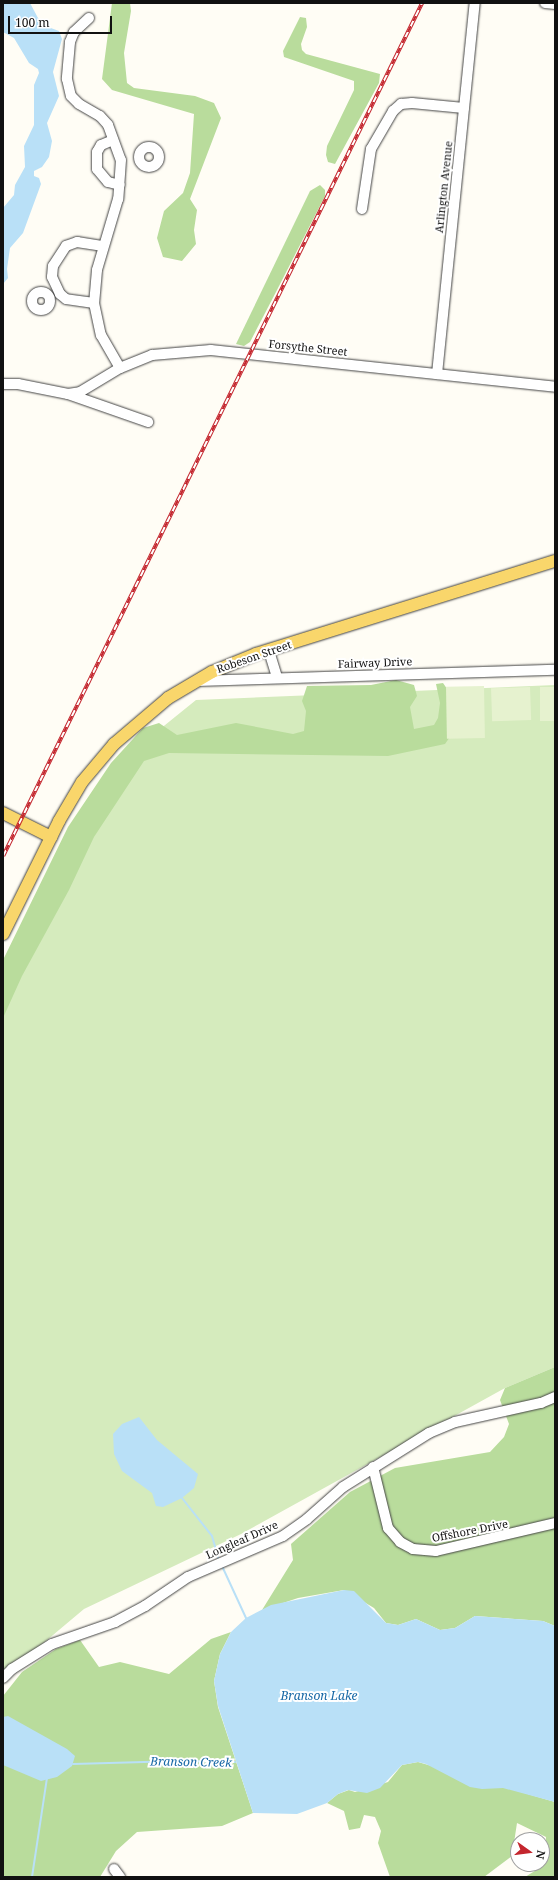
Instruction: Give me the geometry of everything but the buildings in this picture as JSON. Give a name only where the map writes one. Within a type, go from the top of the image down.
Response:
[{"type":"main road","name":"Robeson Street","points":[[3,934],[51,837],[82,782],[114,744],[149,712],[195,681],[234,662],[555,561]]},
{"type":"main road","points":[[3,813],[51,837]]},
{"type":"street","name":"Arlington Avenue","points":[[437,374],[475,3]]},
{"type":"street","points":[[545,3],[555,4]]},
{"type":"street","points":[[89,18],[74,32],[70,42],[67,79],[68,90],[79,104],[100,116],[108,125],[121,160],[118,199],[102,246],[94,286],[94,303],[102,335],[120,368]]},
{"type":"street","points":[[362,210],[371,149],[393,111],[401,104],[412,103],[464,108]]},
{"type":"street","points":[[113,140],[101,145],[96,160],[100,176],[108,182],[120,184]]},
{"type":"street","points":[[121,160],[139,158]]},
{"type":"street","points":[[94,303],[66,299],[58,290],[52,277],[53,266],[66,246],[77,242],[102,246]]},
{"type":"street","points":[[49,297],[58,290]]},
{"type":"street","name":"Forsythe Street","points":[[68,394],[80,392],[120,368],[152,354],[212,350],[555,387]]},
{"type":"street","points":[[3,384],[18,384],[68,394],[148,422]]},
{"type":"street","points":[[269,651],[277,678]]},
{"type":"street","name":"Fairway Drive","points":[[195,681],[555,670]]},
{"type":"street","name":"Longleaf Drive","points":[[3,1678],[12,1669],[52,1644],[115,1622],[145,1606],[188,1577],[283,1536],[307,1519],[342,1487],[442,1426],[541,1403],[555,1397]]},
{"type":"street","name":"Offshore Drive","points":[[373,1467],[388,1528],[400,1542],[413,1549],[436,1551],[555,1523]]},
{"type":"green space","points":[[112,3],[130,3],[131,11],[124,53],[127,83],[134,88],[195,96],[214,103],[221,118],[190,199],[197,210],[194,230],[196,244],[182,261],[163,257],[157,238],[164,211],[183,193],[190,173],[194,114],[112,90],[102,79]]},
{"type":"green space","points":[[300,17],[306,18],[307,27],[301,44],[302,50],[306,54],[380,74],[379,83],[335,164],[328,162],[326,155],[327,146],[354,90],[354,81],[284,57],[283,51]]},
{"type":"green space","points":[[320,185],[325,190],[325,196],[250,342],[244,346],[236,344],[310,191]]},
{"type":"green space","points":[[396,680],[414,685],[417,696],[410,707],[414,729],[434,725],[438,718],[440,703],[436,684],[443,683],[452,696],[454,731],[445,744],[388,756],[169,753],[144,761],[94,837],[69,890],[22,976],[3,1018],[3,960],[68,827],[111,763],[143,728],[159,723],[177,735],[236,723],[293,734],[304,731],[306,711],[302,701],[307,686],[371,685]]},
{"type":"green space","points":[[555,685],[555,1367],[505,1388],[241,1534],[84,1609],[3,1677],[3,979],[123,759],[196,700]]},
{"type":"green space","points":[[484,686],[485,738],[447,739],[446,687]]},
{"type":"green space","points":[[530,687],[531,720],[492,721],[491,688]]},
{"type":"green space","points":[[540,687],[555,687],[555,721],[540,721]]},
{"type":"green space","points":[[555,1367],[555,1626],[543,1621],[475,1616],[455,1628],[440,1630],[416,1619],[398,1625],[386,1623],[374,1608],[344,1590],[298,1598],[262,1610],[293,1560],[291,1544],[350,1492],[395,1468],[490,1452],[504,1437],[509,1424],[500,1400],[505,1388]]},
{"type":"green space","points":[[231,1632],[220,1654],[214,1681],[218,1707],[253,1813],[222,1826],[137,1832],[116,1851],[100,1877],[3,1877],[3,1696],[22,1672],[56,1649],[80,1640],[99,1667],[120,1662],[169,1674],[211,1639]]},
{"type":"green space","points":[[418,1762],[555,1802],[555,1877],[525,1877],[533,1872],[550,1872],[550,1832],[536,1832],[517,1823],[516,1832],[510,1832],[510,1858],[484,1877],[390,1877],[378,1843],[381,1831],[375,1817],[364,1815],[360,1828],[349,1830],[344,1811],[327,1803],[338,1794],[349,1790],[355,1792],[388,1782],[402,1765]]},
{"type":"water","points":[[3,3],[30,3],[38,18],[48,27],[59,31],[62,39],[53,72],[59,96],[47,123],[52,141],[49,157],[42,167],[34,171],[34,176],[39,178],[41,184],[23,233],[10,248],[7,269],[8,278],[3,284],[3,208],[14,195],[15,185],[25,167],[24,146],[34,125],[34,85],[39,73],[38,69],[29,63],[14,38],[3,32]]},
{"type":"water","points":[[139,1417],[157,1440],[198,1474],[194,1488],[182,1498],[163,1507],[156,1506],[152,1493],[122,1471],[114,1454],[113,1434],[122,1424]]},
{"type":"water","name":"Branson Lake","points":[[344,1590],[354,1591],[386,1623],[398,1625],[416,1619],[440,1630],[455,1628],[475,1616],[543,1621],[555,1626],[555,1802],[503,1788],[482,1789],[470,1787],[426,1764],[418,1762],[402,1765],[380,1788],[367,1793],[348,1790],[338,1794],[327,1803],[297,1814],[253,1813],[218,1706],[214,1681],[220,1654],[231,1632],[246,1618],[271,1605]]},
{"type":"water","points":[[8,1716],[67,1749],[75,1756],[72,1766],[57,1777],[41,1781],[3,1765],[3,1717]]},
{"type":"waterway","points":[[182,1498],[212,1536],[219,1561]]},
{"type":"waterway","points":[[222,1566],[247,1620]]},
{"type":"waterway","name":"Branson Creek","points":[[73,1764],[180,1761],[235,1762]]},
{"type":"waterway","name":"Branson Creek","points":[[32,1877],[47,1778]]},
{"type":"railway","points":[[3,856],[422,3]]}]
